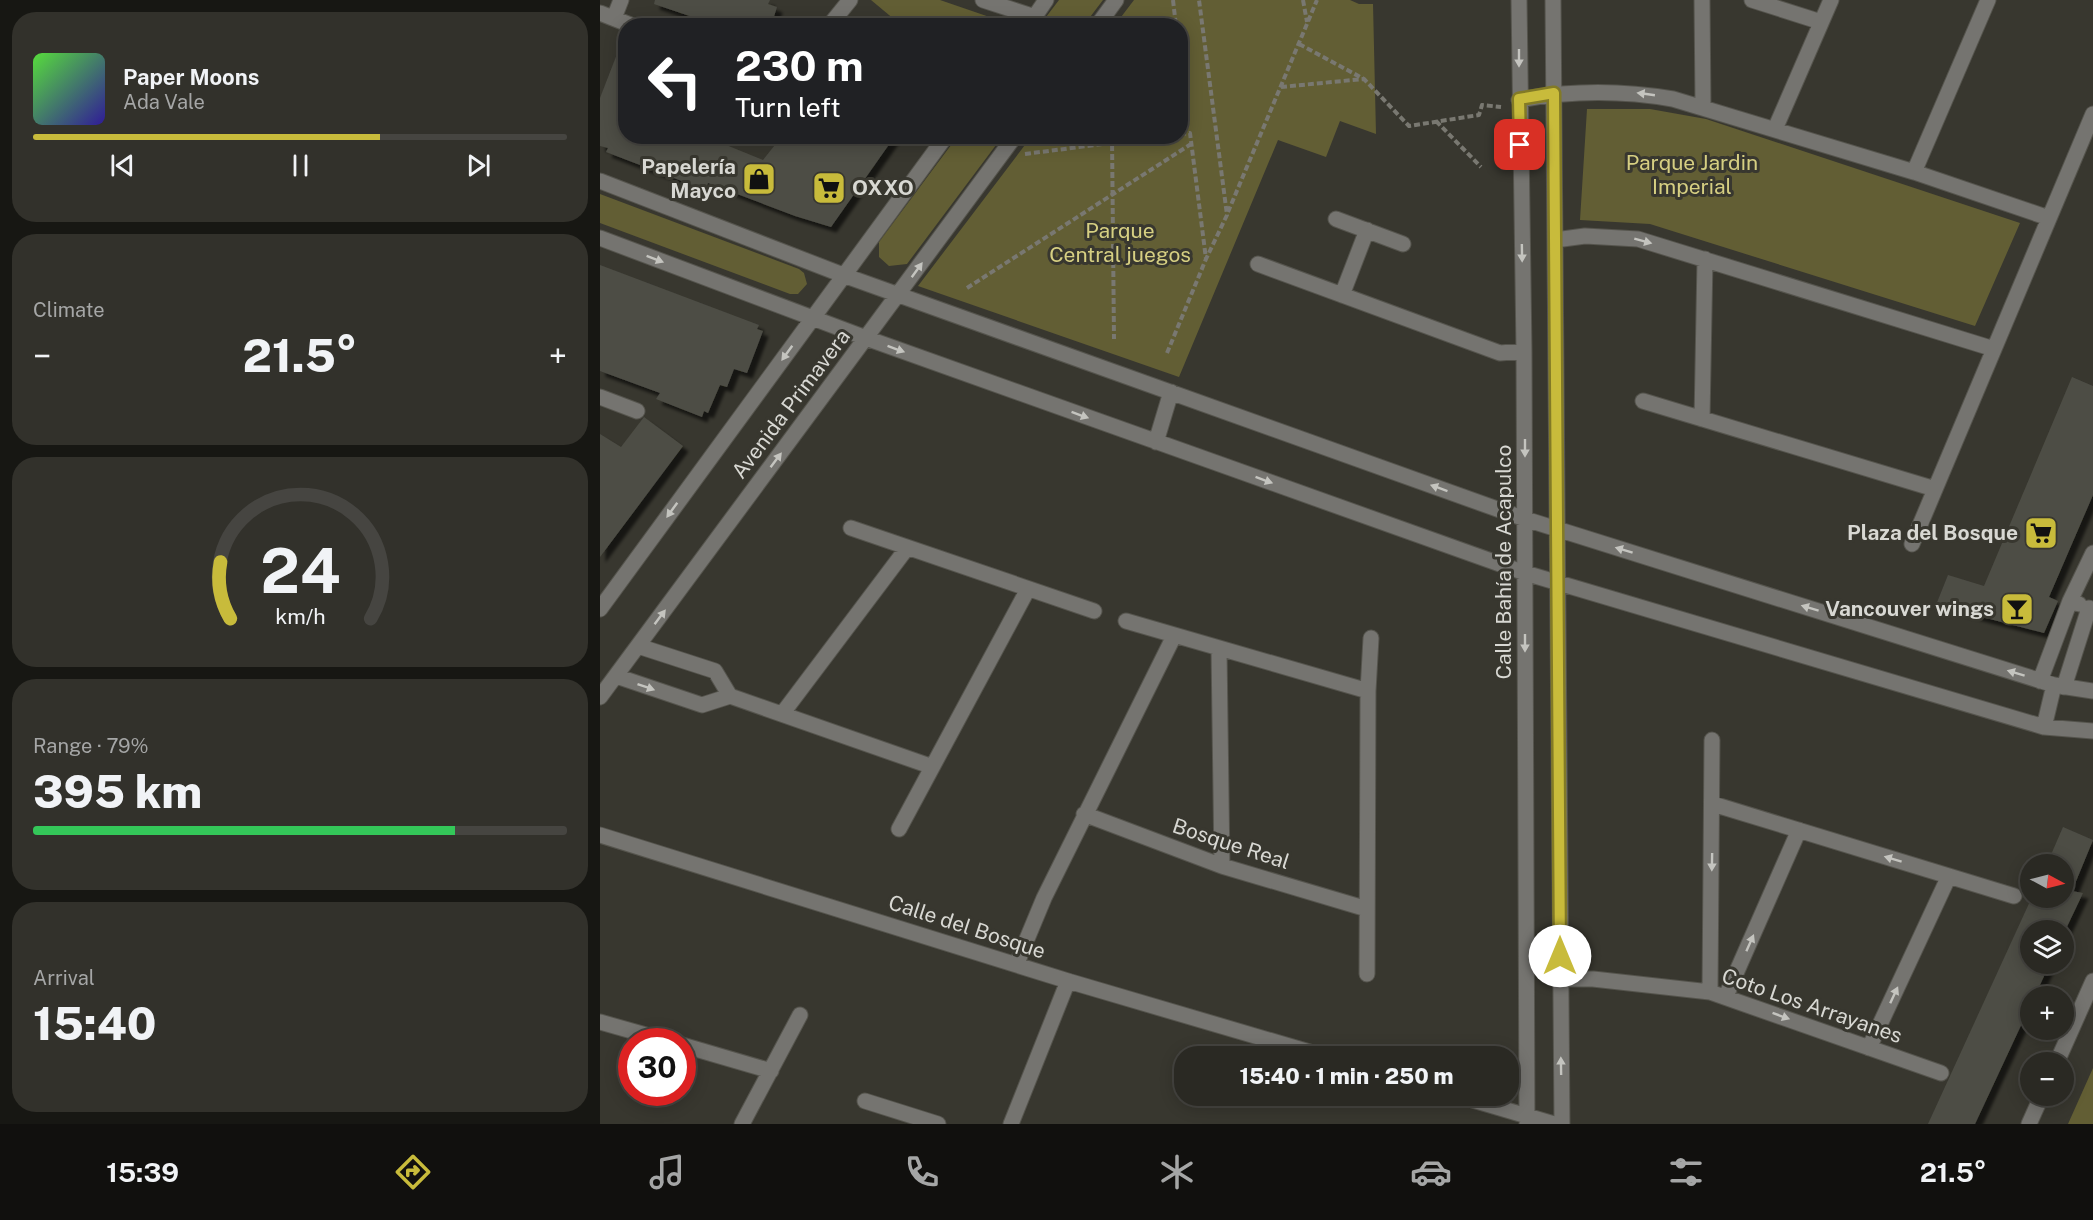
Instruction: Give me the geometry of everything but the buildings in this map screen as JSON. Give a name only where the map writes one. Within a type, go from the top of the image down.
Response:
[{"type":"street","points":[[607,16],[621,0]]},
{"type":"street","points":[[836,18],[849,0]]},
{"type":"street","points":[[983,0],[1025,18]]},
{"type":"street","points":[[1034,18],[1046,0]]},
{"type":"street","points":[[1104,18],[1116,0]]},
{"type":"street","name":"Calle Bahía de Acapulco","points":[[1519,0],[1524,351],[1527,1120]]},
{"type":"street","points":[[1553,0],[1562,1124]]},
{"type":"street","points":[[1702,0],[1703,106]]},
{"type":"street","points":[[1752,0],[1821,22]]},
{"type":"street","points":[[1775,129],[1831,0]]},
{"type":"street","points":[[1914,172],[1988,0]]},
{"type":"street","points":[[1519,99],[1554,93],[1612,91],[1643,93],[1703,106],[1914,172],[2049,218]]},
{"type":"street","points":[[1912,544],[2093,114]]},
{"type":"street","name":"Avenida Primavera","points":[[600,609],[940,144]]},
{"type":"street","name":"Avenida Primavera","points":[[600,697],[898,295],[1018,144]]},
{"type":"street","points":[[600,181],[843,275],[1525,519],[2053,684],[2093,691]]},
{"type":"street","points":[[1336,219],[1403,244]]},
{"type":"street","points":[[1342,295],[1367,230]]},
{"type":"street","points":[[1555,240],[1617,236],[1638,239],[1994,349]]},
{"type":"street","points":[[600,238],[811,319],[1525,573],[2044,727],[2093,731]]},
{"type":"street","points":[[1702,418],[1705,259]]},
{"type":"street","points":[[1258,264],[1500,353],[1524,351]]},
{"type":"street","points":[[1156,442],[1171,392]]},
{"type":"street","points":[[600,397],[637,411]]},
{"type":"street","points":[[1643,401],[1935,489]]},
{"type":"street","points":[[851,528],[1094,611]]},
{"type":"street","points":[[782,714],[907,548]]},
{"type":"street","points":[[2044,727],[2070,601],[2093,553]]},
{"type":"street","points":[[899,829],[930,766],[1028,589]]},
{"type":"street","points":[[2053,684],[2091,609],[2070,601]]},
{"type":"street","points":[[1126,621],[1368,691]]},
{"type":"street","points":[[1017,963],[1044,898],[1084,814],[1174,636]]},
{"type":"street","points":[[1367,974],[1368,691],[1371,638]]},
{"type":"street","points":[[639,645],[715,671],[730,696]]},
{"type":"street","points":[[1219,649],[1222,866]]},
{"type":"street","points":[[616,676],[702,705],[730,696],[930,766]]},
{"type":"street","points":[[1710,992],[1712,740]]},
{"type":"street","points":[[1713,804],[2014,896]]},
{"type":"street","name":"Bosque Real","points":[[1084,814],[1222,866],[1367,909]]},
{"type":"street","points":[[1726,996],[1799,830]]},
{"type":"street","name":"Calle del Bosque","points":[[600,835],[1017,963],[1068,981],[1289,1046]]},
{"type":"street","points":[[1869,1048],[1949,876]]},
{"type":"street","name":"Coto Los Arrayanes","points":[[1561,979],[1593,979],[1710,992],[1941,1073]]},
{"type":"street","points":[[1011,1124],[1068,981]]},
{"type":"street","points":[[2061,1052],[2093,981]]},
{"type":"street","points":[[742,1124],[801,1015]]},
{"type":"street","points":[[600,1022],[621,1028]]},
{"type":"street","points":[[696,1050],[771,1071]]},
{"type":"street","points":[[865,1101],[928,1123]]},
{"type":"street","points":[[1487,1106],[1527,1120],[1554,1124]]},
{"type":"street","points":[[2029,1124],[2037,1106]]},
{"type":"path","points":[[1173,0],[1175,18]]},
{"type":"path","points":[[1199,0],[1227,215]]},
{"type":"path","points":[[1303,0],[1308,22]]},
{"type":"path","points":[[1167,353],[1317,0]]},
{"type":"path","points":[[1299,44],[1364,79],[1408,126],[1479,115],[1482,105],[1503,107],[1519,99]]},
{"type":"path","points":[[1281,87],[1364,79]]},
{"type":"path","points":[[1435,121],[1481,168]]},
{"type":"path","points":[[1188,133],[1190,133],[1192,144],[1206,259]]},
{"type":"path","points":[[1019,144],[1017,155],[1105,144]]},
{"type":"path","points":[[1113,144],[1114,339]]},
{"type":"path","points":[[967,288],[1192,144]]},
{"type":"green space","points":[[871,0],[940,0],[992,18],[893,18]]},
{"type":"green space","points":[[1059,0],[1103,0],[1089,18],[1045,18]]},
{"type":"green space","name":"Parque Central juegos","points":[[1134,0],[1350,0],[1359,4],[1373,4],[1376,134],[1340,121],[1326,157],[1278,140],[1179,377],[918,286],[1026,144],[1188,144],[1188,18],[1120,18]]},
{"type":"green space","name":"Parque Jardin Imperial","points":[[1587,109],[1650,109],[1706,119],[2020,223],[1975,326],[1650,224],[1580,220]]},
{"type":"green space","points":[[952,144],[997,144],[907,264],[889,266],[879,257],[879,242]]},
{"type":"green space","points":[[600,194],[799,269],[804,273],[807,284],[798,294],[790,294],[600,223]]},
{"type":"green space","points":[[2093,1068],[2093,1124],[2068,1124]]},
{"type":"place","name":"Papelería Mayco","points":[[759,179]]},
{"type":"place","name":"OXXO","points":[[829,188]]},
{"type":"place","name":"Plaza del Bosque","points":[[2041,533]]},
{"type":"place","name":"Vancouver wings","points":[[2017,609]]},
{"type":"route","points":[[1520,145],[1519,99],[1554,93],[1560,956]]}]
